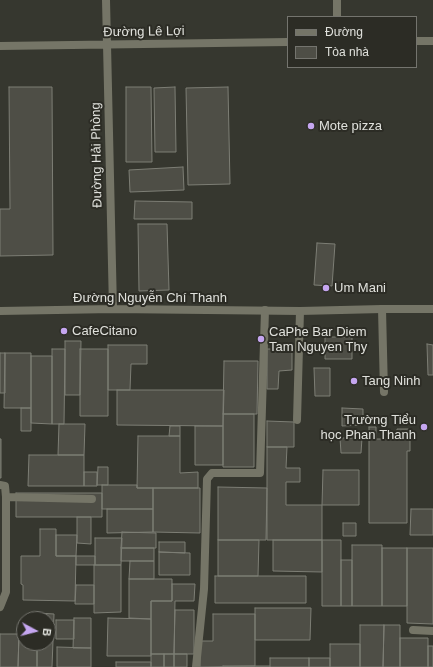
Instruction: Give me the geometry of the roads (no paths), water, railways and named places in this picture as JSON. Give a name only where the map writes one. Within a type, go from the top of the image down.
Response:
[{"type":"street","name":"Đường Hải Phòng","points":[[106,0],[113,309]]},
{"type":"street","points":[[336,16],[337,0]]},
{"type":"street","points":[[417,41],[433,41]]},
{"type":"street","name":"Đường Lê Lợi","points":[[0,46],[287,42]]},
{"type":"street","name":"Đường Nguyễn Chí Thanh","points":[[0,311],[113,309],[300,311],[433,309]]},
{"type":"street","points":[[382,309],[384,392]]},
{"type":"street","points":[[196,667],[204,589],[207,479],[212,473],[260,473],[265,310]]},
{"type":"street","points":[[298,420],[300,311]]},
{"type":"street","points":[[0,607],[6,592],[6,496],[3,486]]},
{"type":"street","points":[[6,496],[92,499]]},
{"type":"street","points":[[413,630],[433,631]]},
{"type":"place","name":"Mote pizza","points":[[311,126]]},
{"type":"place","name":"Um Mani","points":[[326,288]]},
{"type":"place","name":"CafeCitano","points":[[64,331]]},
{"type":"place","name":"CaPhe Bar Diem Tam Nguyen Thy","points":[[261,339]]},
{"type":"place","name":"Tang Ninh","points":[[354,381]]},
{"type":"place","name":"Trường Tiểu học Phan Thanh","points":[[424,427]]}]
